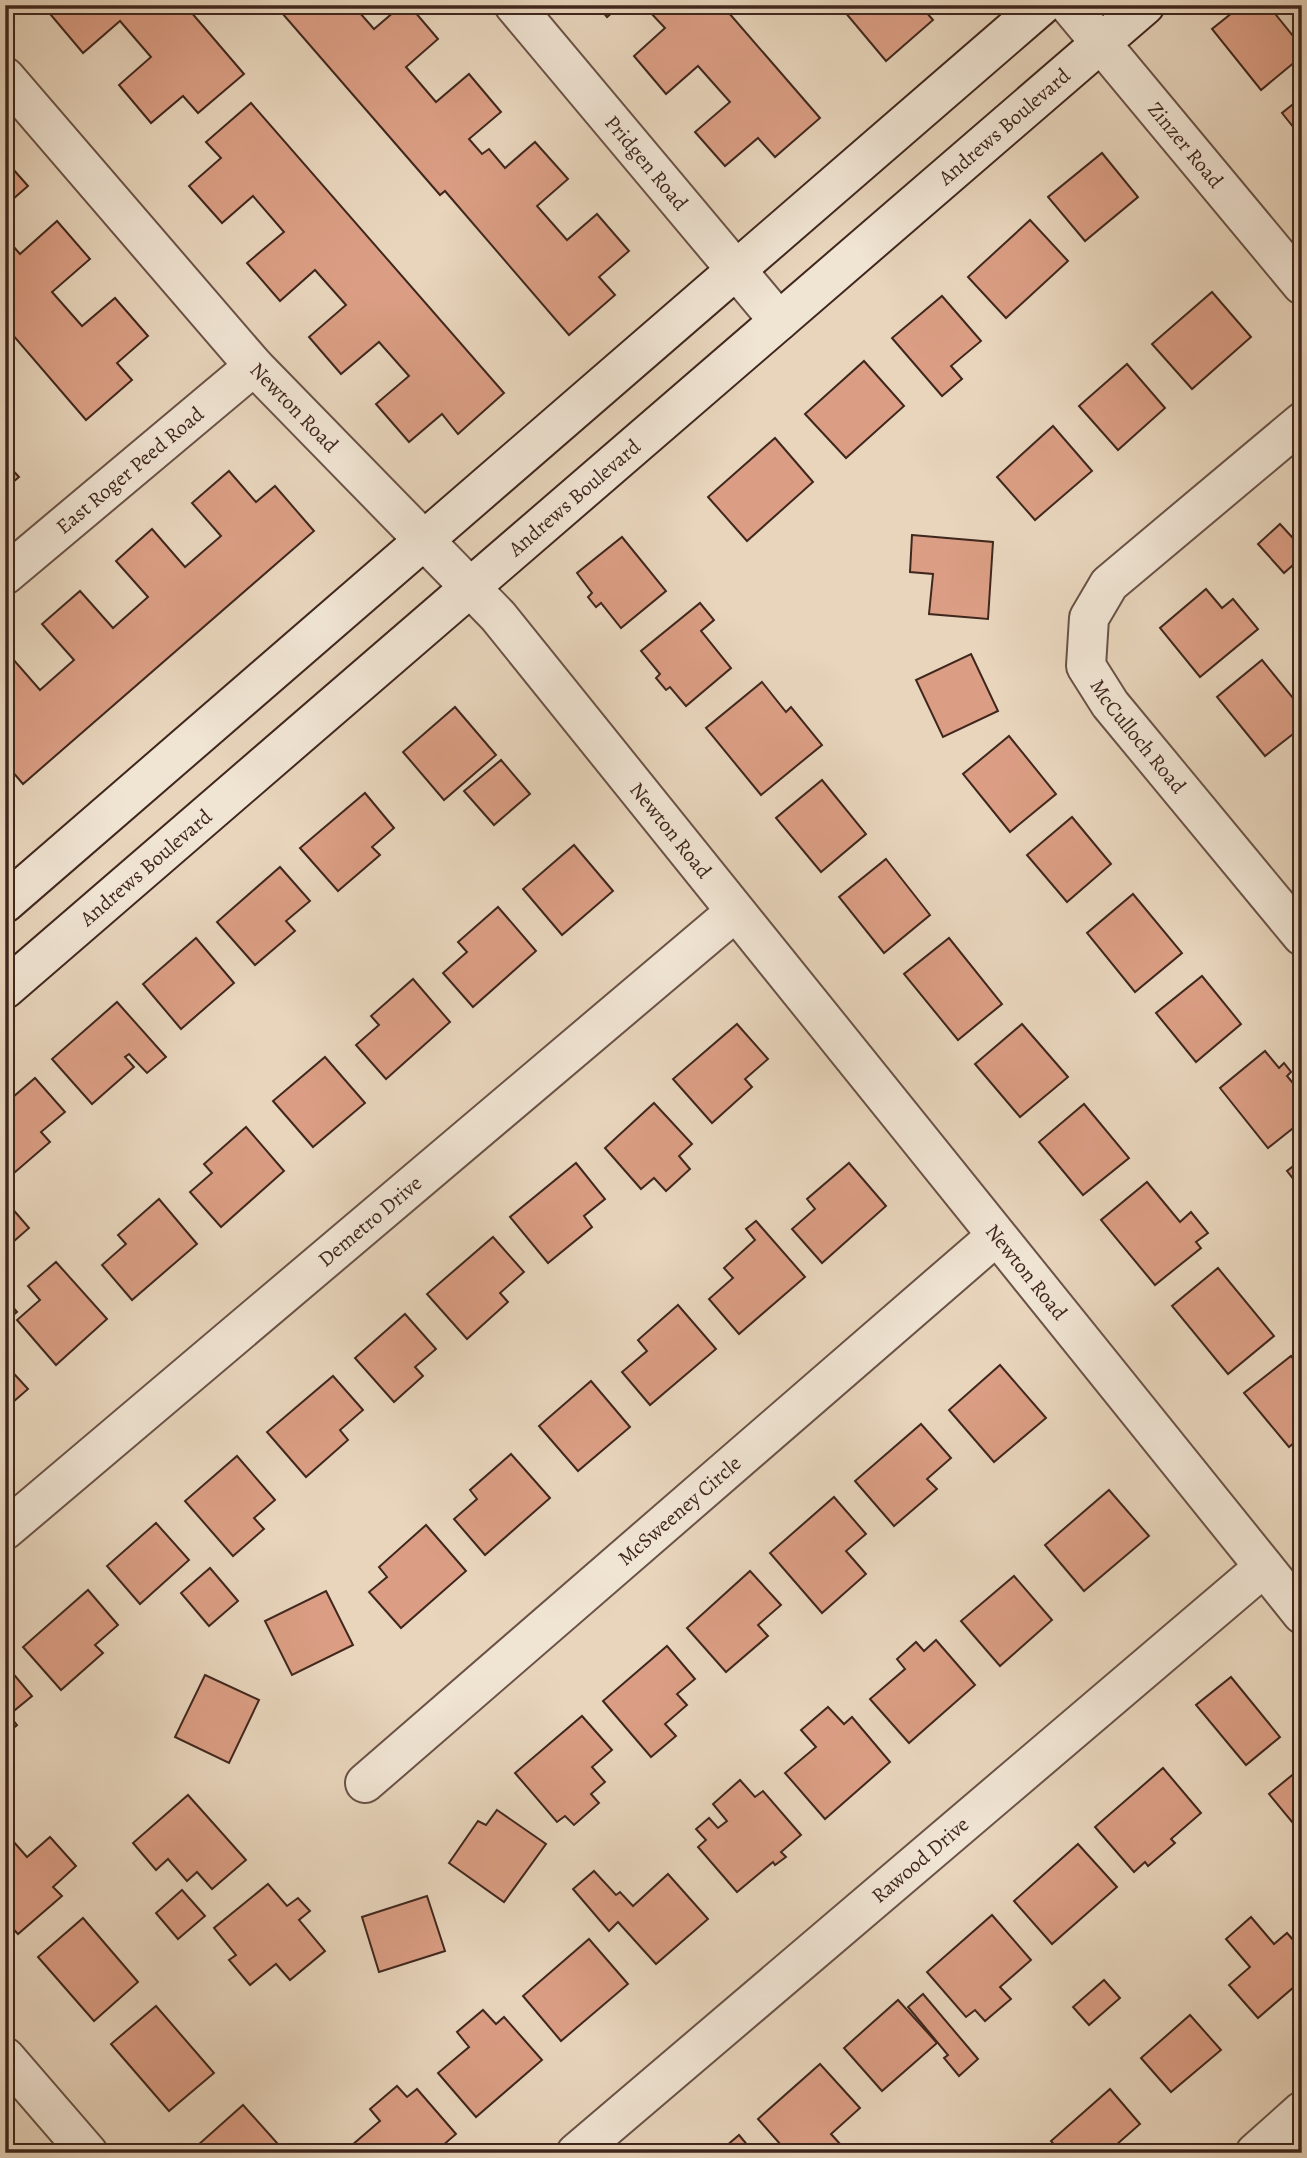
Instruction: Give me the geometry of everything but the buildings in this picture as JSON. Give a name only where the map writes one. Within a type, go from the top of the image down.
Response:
[{"type":"street","name":"Pridgen Road","points":[[514,5],[779,321]]},
{"type":"street","points":[[5,903],[1042,5]]},
{"type":"street","name":"Zinzer Road","points":[[1069,5],[1302,285]]},
{"type":"street","name":"Andrews Boulevard","points":[[5,989],[1145,5]]},
{"type":"street","name":"Newton Road","points":[[5,77],[254,366],[498,616],[995,1237],[1302,1615]]},
{"type":"street","name":"East Roger Peed Road","points":[[5,575],[254,366]]},
{"type":"street","name":"McCulloch Road","points":[[1302,422],[1109,584],[1089,618],[1086,666],[1110,704],[1302,936]]},
{"type":"street","name":"Demetro Drive","points":[[5,1530],[735,912]]},
{"type":"street","name":"McSweeney Circle","points":[[365,1783],[995,1237]]},
{"type":"street","name":"Rawood Drive","points":[[576,2153],[1264,1567]]},
{"type":"street","points":[[5,2057],[88,2153]]},
{"type":"street","points":[[1255,2153],[1302,2110]]}]
